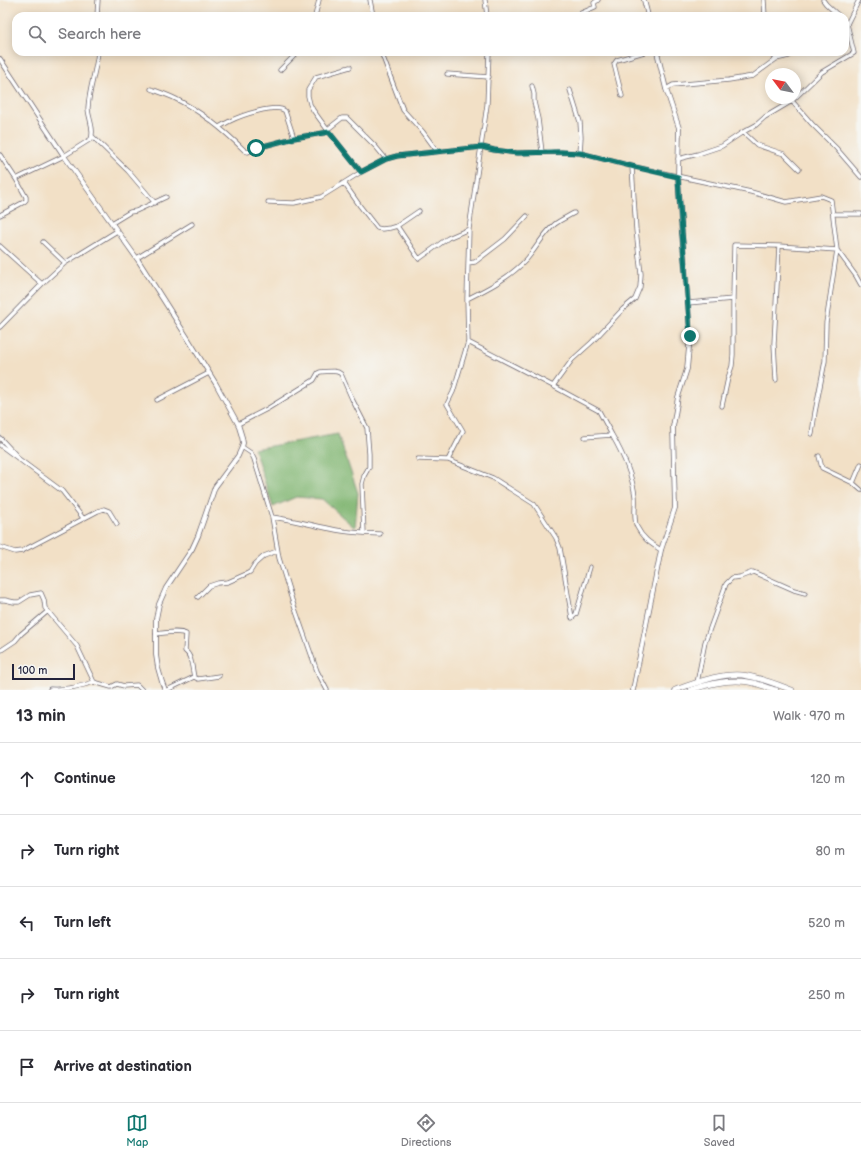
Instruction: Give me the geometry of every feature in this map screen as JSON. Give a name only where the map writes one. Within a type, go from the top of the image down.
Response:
[{"type":"main road","points":[[675,690],[725,676],[741,675],[756,678],[792,690]]},
{"type":"main road","points":[[691,690],[726,681],[741,680],[776,690]]},
{"type":"street","points":[[97,12],[98,0]]},
{"type":"street","points":[[316,12],[319,0]]},
{"type":"street","points":[[370,0],[372,12]]},
{"type":"street","points":[[485,0],[486,12]]},
{"type":"street","points":[[583,12],[595,7],[594,3],[598,0]]},
{"type":"street","points":[[644,0],[647,12]]},
{"type":"street","points":[[764,0],[766,12]]},
{"type":"street","points":[[823,0],[835,12]]},
{"type":"street","points":[[849,18],[859,0]]},
{"type":"street","points":[[849,34],[854,53],[849,56]]},
{"type":"street","points":[[98,56],[97,65],[89,96],[88,110],[92,136],[128,171],[155,203]]},
{"type":"street","points":[[280,70],[294,56]]},
{"type":"street","points":[[383,56],[403,110],[423,132],[437,151]]},
{"type":"street","points":[[448,460],[463,431],[446,404],[454,392],[468,342],[467,299],[469,229],[487,105],[489,56]]},
{"type":"street","points":[[622,96],[614,64],[617,60],[630,56]]},
{"type":"street","points":[[633,690],[661,550],[675,508],[673,427],[678,397],[686,369],[690,336],[678,177],[678,128],[658,56]]},
{"type":"street","points":[[666,89],[673,85],[729,80],[753,76],[776,59],[788,56]]},
{"type":"street","points":[[801,92],[822,72],[849,56]]},
{"type":"street","points":[[0,59],[64,156],[136,258],[187,337],[238,424],[242,437],[242,447],[238,456],[215,487],[198,536],[192,549],[166,588],[159,604],[156,619],[156,655],[158,668],[166,690],[194,677],[198,679],[219,676]]},
{"type":"street","points":[[350,67],[316,77],[308,90],[308,96],[313,110],[361,172]]},
{"type":"street","points":[[447,74],[489,77]]},
{"type":"street","points":[[532,86],[542,152]]},
{"type":"street","points":[[151,89],[177,99],[202,115],[230,135],[245,151],[248,152],[256,148],[328,130],[342,118],[347,118],[386,159]]},
{"type":"street","points":[[570,90],[580,122],[582,137],[580,153]]},
{"type":"street","points":[[678,159],[722,146],[787,104]]},
{"type":"street","points":[[795,104],[861,177]]},
{"type":"street","points":[[219,128],[230,121],[246,115],[272,108],[282,108],[285,111],[294,138]]},
{"type":"street","points":[[742,132],[757,145],[784,154],[799,169]]},
{"type":"street","points":[[16,179],[64,156],[91,139],[92,136]]},
{"type":"street","points":[[268,202],[294,203],[321,197],[361,172],[386,159],[397,156],[482,147],[517,153],[580,153],[632,167],[751,192],[786,202],[821,196],[832,200],[837,250],[826,323],[825,361],[812,434]]},
{"type":"street","points":[[0,154],[26,197],[24,202],[0,216]]},
{"type":"street","points":[[553,386],[572,360],[634,299],[640,287],[641,274],[636,230],[632,167]]},
{"type":"street","points":[[344,183],[377,228],[382,229],[397,226],[419,211]]},
{"type":"street","points":[[112,223],[132,211],[136,211],[166,197]]},
{"type":"street","points":[[467,299],[511,275],[526,260],[555,224],[574,213]]},
{"type":"street","points":[[833,214],[861,214]]},
{"type":"street","points":[[468,263],[475,262],[505,239],[527,216]]},
{"type":"street","points":[[136,258],[192,224]]},
{"type":"street","points":[[397,226],[419,259],[448,238],[469,229]]},
{"type":"street","points":[[0,327],[65,263],[117,231]]},
{"type":"street","points":[[44,242],[65,263]]},
{"type":"street","points":[[722,406],[733,361],[734,245],[837,250],[861,285]]},
{"type":"street","points":[[0,246],[42,284]]},
{"type":"street","points":[[776,380],[774,344],[779,246]]},
{"type":"street","points":[[688,303],[733,299]]},
{"type":"street","points":[[468,342],[598,411],[621,450],[628,467],[635,496],[636,526],[646,541],[661,550]]},
{"type":"street","points":[[238,424],[267,409],[314,380],[320,372],[339,372],[367,428],[370,454],[369,467],[362,484],[364,533]]},
{"type":"street","points":[[157,400],[209,373]]},
{"type":"street","points":[[585,437],[612,435]]},
{"type":"street","points":[[0,438],[24,462]]},
{"type":"street","points":[[0,445],[62,491],[83,518]]},
{"type":"street","points":[[242,447],[251,453],[254,459],[272,518],[277,551],[292,600],[315,664],[327,690]]},
{"type":"street","points":[[819,456],[822,468],[853,483],[861,490]]},
{"type":"street","points":[[418,458],[448,460],[493,478],[534,504],[556,538],[560,548],[572,618],[576,614],[590,567]]},
{"type":"street","points":[[853,483],[861,464]]},
{"type":"street","points":[[0,547],[16,552],[22,551],[83,518],[104,509],[109,511],[117,524]]},
{"type":"street","points":[[272,518],[292,520],[337,530],[380,534]]},
{"type":"street","points":[[198,597],[209,586],[228,582],[250,572],[255,564],[264,556],[277,551]]},
{"type":"street","points":[[697,683],[705,642],[726,584],[732,578],[740,577],[753,572],[794,590],[805,593]]},
{"type":"street","points":[[0,600],[18,602],[30,595],[42,594],[45,608],[77,646],[94,682]]},
{"type":"street","points":[[0,650],[15,641],[48,611]]},
{"type":"street","points":[[156,634],[179,632],[186,634],[184,651],[188,653],[194,677]]},
{"type":"street","points":[[50,689],[61,690],[76,688],[94,682],[111,688],[117,684],[124,686],[137,685],[142,690]]},
{"type":"green space","points":[[338,434],[358,493],[355,528],[322,499],[296,497],[273,507],[254,449]]},
{"type":"route","points":[[256,148],[294,138],[329,132],[361,172],[386,159],[397,156],[482,147],[517,153],[580,153],[678,177],[690,336]]}]
